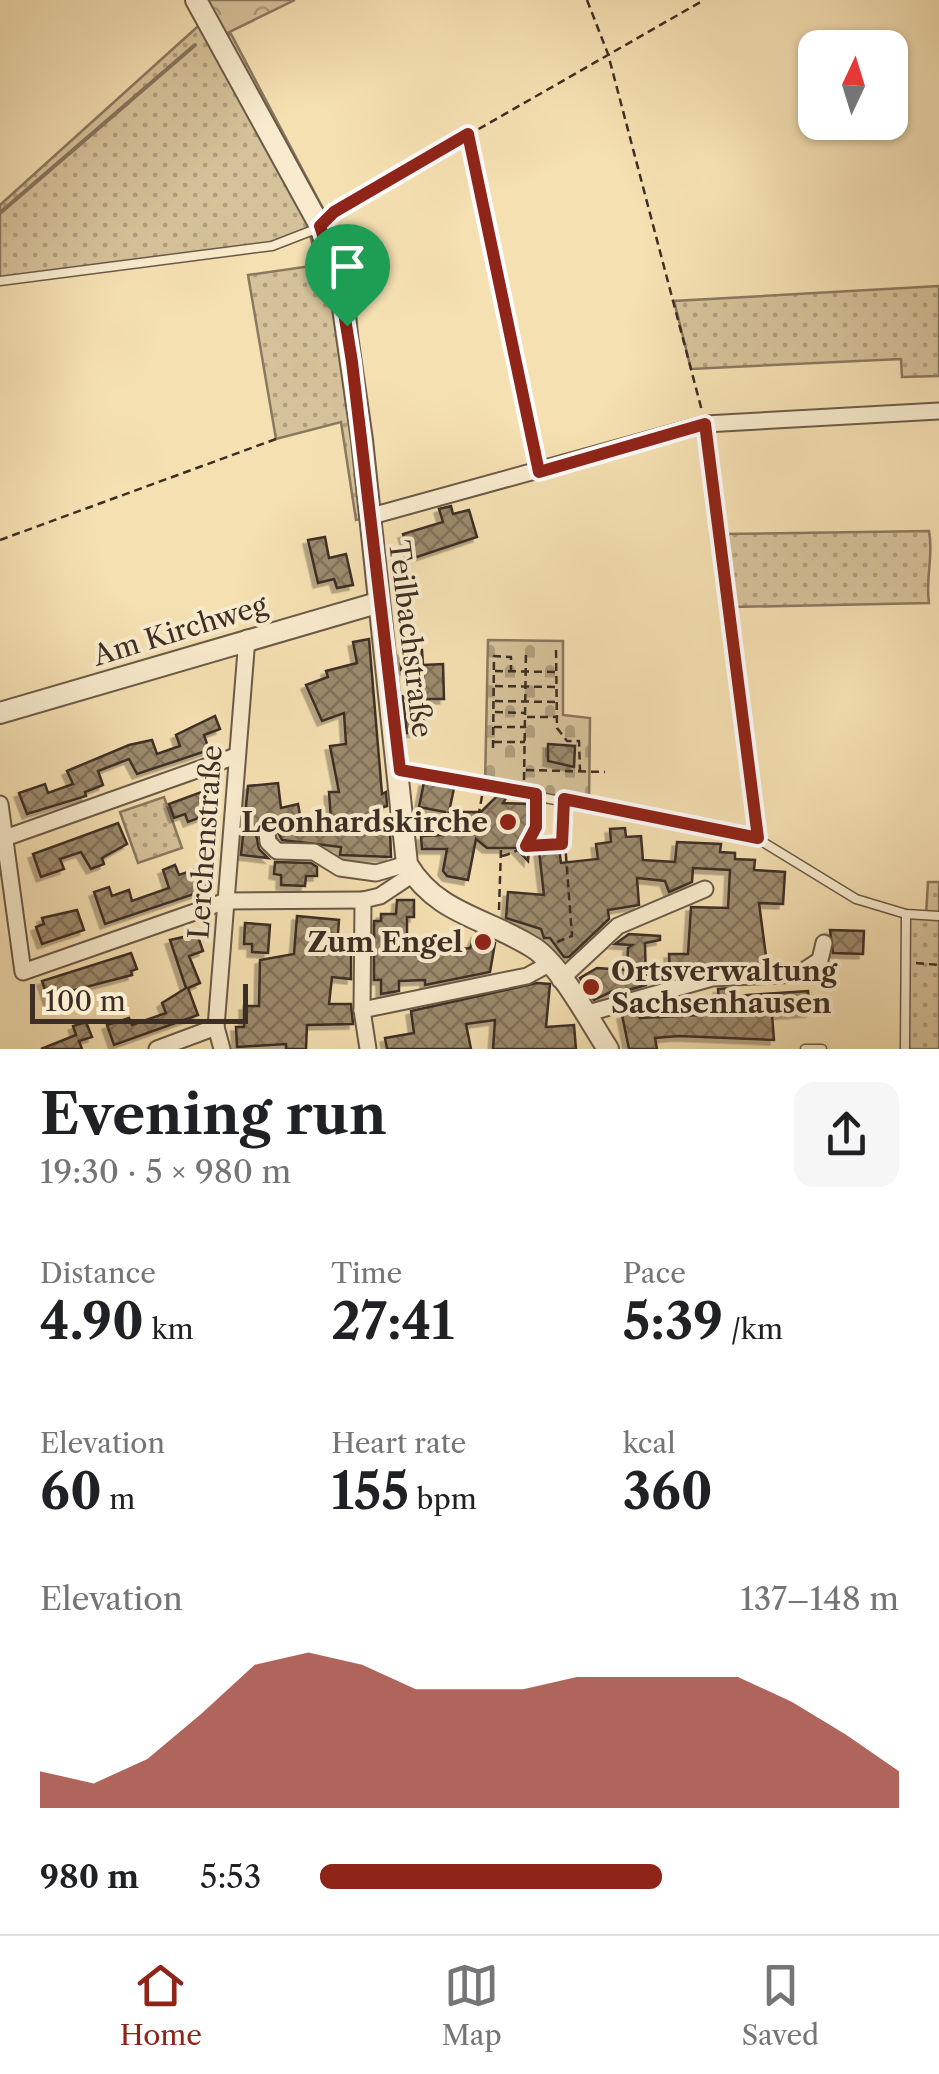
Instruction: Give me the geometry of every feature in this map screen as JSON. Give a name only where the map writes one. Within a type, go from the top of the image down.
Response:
[{"type":"street","name":"Teilbachstraße","points":[[196,0],[320,226],[343,302],[410,869]]},
{"type":"street","points":[[368,517],[705,424],[939,411]]},
{"type":"street","name":"Am Kirchweg","points":[[0,713],[378,603]]},
{"type":"street","name":"Lerchenstraße","points":[[222,1049],[216,1027],[247,638]]},
{"type":"street","points":[[5,838],[236,756]]},
{"type":"street","points":[[0,804],[23,972],[226,900],[364,900],[380,896],[410,869]]},
{"type":"street","points":[[267,834],[268,842],[277,852],[314,852],[340,868],[376,873],[410,869]]},
{"type":"street","points":[[410,869],[420,887],[446,908],[549,964],[608,1049]]},
{"type":"street","points":[[362,1010],[527,976],[618,926],[704,889]]},
{"type":"street","points":[[364,900],[362,1010],[368,1049]]},
{"type":"street","points":[[585,1014],[712,978],[799,974],[820,960],[824,943]]},
{"type":"street","points":[[157,1049],[216,1027]]},
{"type":"lane","points":[[0,281],[272,246],[310,234],[320,226]]},
{"type":"lane","points":[[400,770],[758,838],[856,899],[906,914],[939,916]]},
{"type":"lane","points":[[904,1049],[906,914]]},
{"type":"lane","points":[[805,1049],[822,1049]]},
{"type":"path","points":[[587,0],[608,54],[705,424],[758,838]]},
{"type":"path","points":[[320,226],[334,212],[704,0]]},
{"type":"path","points":[[468,134],[539,472]]},
{"type":"path","points":[[0,540],[276,440]]},
{"type":"path","points":[[524,792],[526,650]]},
{"type":"path","points":[[556,650],[557,728],[567,741],[579,741],[580,772]]},
{"type":"path","points":[[492,748],[494,656],[510,657],[510,671]]},
{"type":"path","points":[[494,671],[557,672]]},
{"type":"path","points":[[494,686],[557,687]]},
{"type":"path","points":[[493,701],[557,702]]},
{"type":"path","points":[[493,712],[557,718]]},
{"type":"path","points":[[493,727],[525,727]]},
{"type":"path","points":[[493,742],[525,742]]},
{"type":"path","points":[[524,770],[605,772]]},
{"type":"path","points":[[483,784],[477,824],[486,824]]},
{"type":"path","points":[[526,846],[536,827],[536,794]]},
{"type":"path","points":[[549,964],[572,936],[562,844],[564,799]]},
{"type":"path","points":[[501,856],[526,846],[562,844]]},
{"type":"path","points":[[498,920],[501,848]]},
{"type":"path","points":[[905,962],[939,965]]},
{"type":"green space","points":[[196,0],[295,0],[217,38]]},
{"type":"green space","points":[[206,19],[217,38],[231,34],[328,218],[355,292],[368,517],[356,520],[341,422],[276,439],[248,275],[318,265],[310,235],[272,246],[0,281],[0,205]]},
{"type":"green space","points":[[939,286],[939,376],[902,377],[901,359],[691,369],[674,301]]},
{"type":"green space","points":[[929,531],[929,603],[733,607],[721,534]]},
{"type":"green space","points":[[488,640],[563,641],[563,715],[590,718],[589,804],[485,785]]},
{"type":"green space","points":[[164,797],[182,848],[138,863],[120,812]]},
{"type":"green space","points":[[928,882],[939,882],[939,1049],[905,1049],[906,914],[926,915]]},
{"type":"building","points":[[451,506],[453,514],[469,510],[477,537],[411,559],[403,534],[443,522],[439,509]]},
{"type":"building","points":[[325,537],[329,558],[346,554],[353,585],[337,588],[334,579],[318,583],[308,540]]},
{"type":"building","points":[[369,639],[382,794],[386,792],[387,806],[371,811],[372,829],[390,831],[391,857],[340,855],[341,847],[282,840],[275,826],[267,822],[260,825],[256,834],[259,849],[268,858],[241,855],[248,786],[278,783],[281,808],[298,804],[302,826],[331,820],[329,792],[339,792],[330,746],[346,744],[344,713],[322,721],[306,685],[328,677],[326,671],[357,663],[353,642]]},
{"type":"building","points":[[422,650],[423,665],[443,664],[444,699],[424,699],[423,670],[401,670],[400,651]]},
{"type":"building","points":[[421,694],[425,731],[407,733],[403,696]]},
{"type":"building","points":[[215,716],[220,729],[204,735],[209,750],[137,774],[129,759],[98,771],[103,785],[85,792],[86,796],[27,814],[19,793],[45,784],[48,793],[73,784],[67,771],[129,745],[152,740],[157,754],[180,746],[176,735]]},
{"type":"building","points":[[548,744],[575,746],[574,767],[548,761]]},
{"type":"building","points":[[424,782],[454,788],[449,812],[481,812],[497,796],[506,798],[503,803],[532,804],[528,861],[516,848],[487,848],[476,839],[468,880],[447,876],[443,871],[447,849],[422,849],[421,836],[443,835],[445,812],[419,807]]},
{"type":"building","points":[[204,791],[212,813],[188,822],[185,814],[174,818],[169,804]]},
{"type":"building","points":[[118,823],[127,844],[102,858],[104,864],[91,869],[81,852],[60,859],[64,869],[41,877],[33,854]]},
{"type":"building","points":[[625,828],[626,837],[641,836],[643,860],[675,862],[677,842],[721,844],[720,852],[735,853],[735,859],[755,860],[754,870],[785,872],[783,904],[759,903],[767,964],[670,973],[669,954],[688,954],[691,907],[728,908],[730,870],[693,868],[692,882],[669,892],[665,881],[637,878],[639,905],[608,910],[609,919],[569,957],[564,957],[550,938],[544,938],[541,929],[506,918],[508,892],[544,895],[539,851],[559,848],[561,863],[598,859],[596,844],[611,842],[610,829]]},
{"type":"building","points":[[275,862],[311,863],[317,867],[317,876],[306,876],[305,886],[281,885],[281,875],[274,874]]},
{"type":"building","points":[[175,865],[179,875],[199,868],[206,890],[105,924],[94,892],[109,887],[112,896],[129,890],[132,901],[169,888],[163,870]]},
{"type":"building","points":[[397,900],[414,900],[414,917],[407,917],[407,943],[425,942],[425,954],[470,948],[476,934],[495,943],[490,972],[425,985],[425,980],[399,981],[399,991],[381,994],[381,980],[374,980],[374,921],[381,921],[381,914],[396,914]]},
{"type":"building","points":[[77,910],[84,930],[42,944],[36,927],[44,924],[42,918]]},
{"type":"building","points":[[297,916],[339,920],[337,946],[351,946],[351,979],[332,977],[329,1004],[351,1004],[353,1024],[307,1025],[306,1049],[286,1049],[286,1044],[237,1047],[236,1027],[244,1027],[244,1006],[259,1006],[260,960],[294,954]]},
{"type":"building","points":[[245,923],[270,925],[268,953],[252,952],[252,944],[244,944]]},
{"type":"building","points":[[830,930],[864,931],[863,954],[833,953]]},
{"type":"building","points":[[197,934],[203,951],[189,956],[200,983],[188,988],[198,1015],[114,1045],[107,1025],[129,1018],[132,1025],[166,1013],[162,1003],[186,988],[170,940]]},
{"type":"building","points":[[629,934],[660,936],[660,940],[645,943],[646,985],[618,993],[617,989],[594,1000],[580,978],[597,968],[627,970],[628,948],[632,945],[615,944]]},
{"type":"building","points":[[131,953],[137,969],[131,971],[132,975],[74,990],[76,996],[50,1005],[42,981]]},
{"type":"building","points":[[537,983],[550,984],[546,1027],[574,1025],[576,1049],[493,1049],[495,1020],[466,1024],[471,1049],[387,1049],[385,1038],[414,1033],[411,1011]]},
{"type":"building","points":[[733,988],[734,996],[808,991],[810,1012],[772,1015],[774,1040],[679,1036],[655,1038],[657,1049],[629,1049],[622,1015],[639,1010],[640,1018],[720,1014],[718,989]]},
{"type":"building","points":[[86,1022],[92,1037],[79,1041],[82,1049],[41,1049],[76,1035],[73,1026]]},
{"type":"waterway","points":[[0,213],[195,45]]},
{"type":"place","name":"Leonhardskirche","points":[[508,822]]},
{"type":"place","name":"Zum Engel","points":[[483,942]]},
{"type":"place","name":"Ortsverwaltung Sachsenhausen","points":[[591,987]]},
{"type":"route","points":[[468,134],[539,472],[705,424],[716,534],[758,838],[564,799],[562,844],[526,846],[536,827],[536,794],[400,770],[347,326],[340,287],[320,226],[334,212],[468,134]]}]
